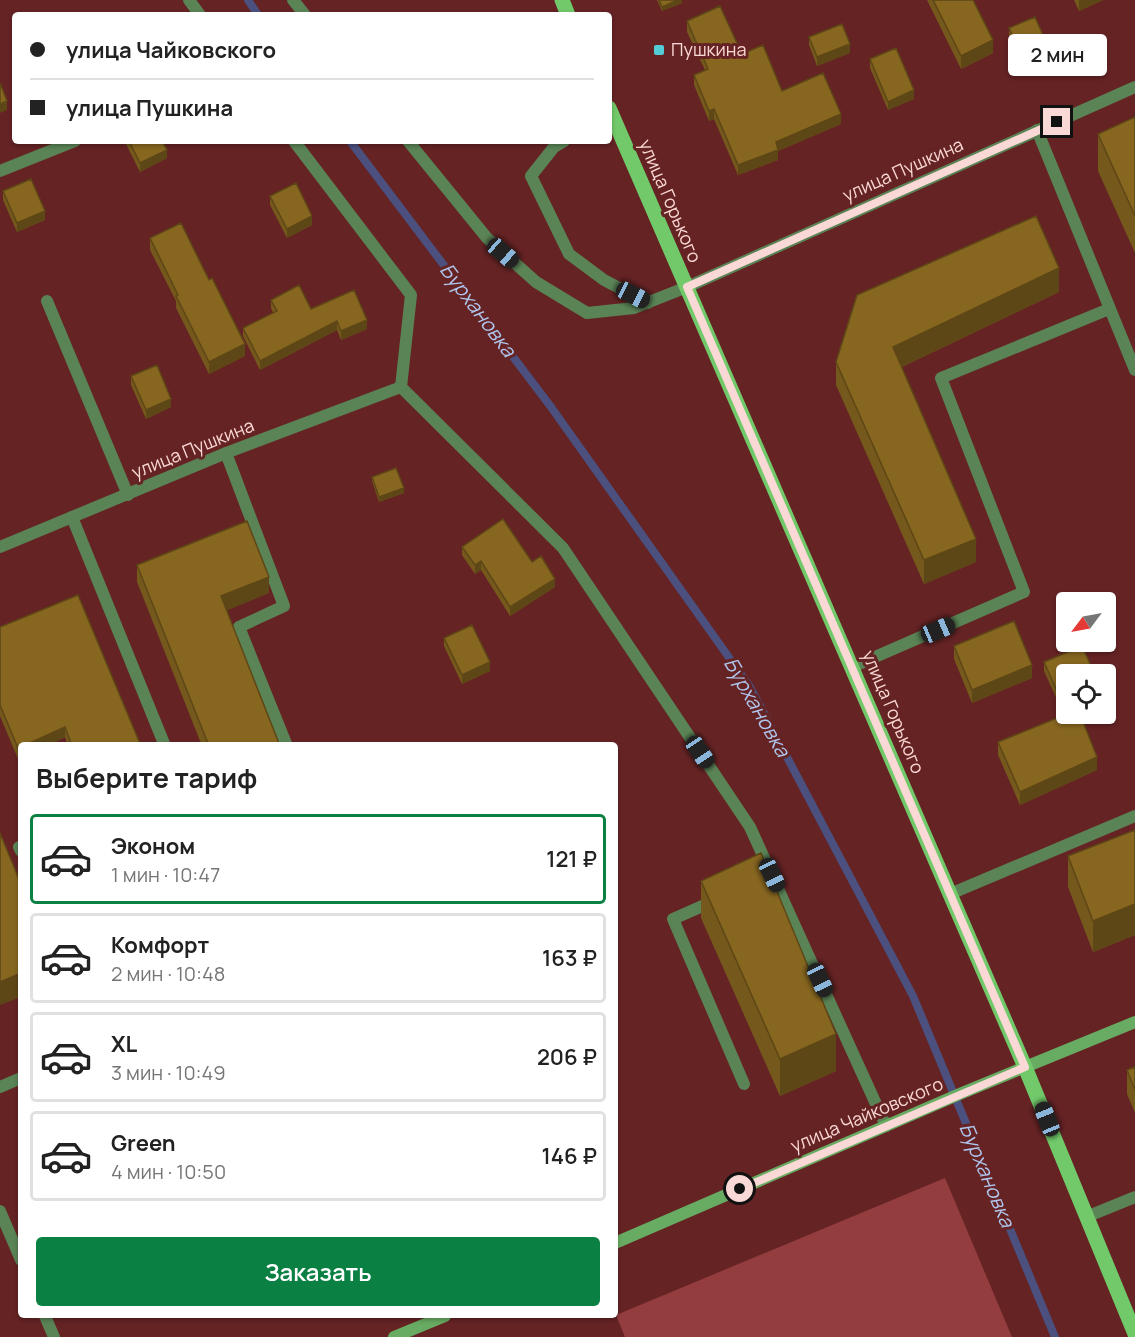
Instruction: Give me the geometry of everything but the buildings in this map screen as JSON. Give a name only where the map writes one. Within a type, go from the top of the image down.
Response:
[{"type":"main road","name":"улица Горького","points":[[612,116],[1025,1067],[1135,1334]]},
{"type":"main road","name":"улица Чайковского","points":[[618,1242],[962,1093],[1135,1022]]},
{"type":"main road","points":[[394,1337],[440,1318]]},
{"type":"street","points":[[293,0],[303,12]]},
{"type":"street","name":"улица Пушкина","points":[[410,144],[487,238],[536,282],[587,313],[634,308],[687,287],[1135,87]]},
{"type":"street","points":[[1037,130],[1135,370]]},
{"type":"street","points":[[0,171],[68,144]]},
{"type":"street","points":[[296,144],[411,295],[401,387],[563,548],[750,827],[767,877],[886,1126]]},
{"type":"street","points":[[559,144],[531,176],[569,254],[604,280],[648,303]]},
{"type":"street","points":[[47,301],[128,495]]},
{"type":"street","points":[[852,667],[1024,592],[941,378],[1109,309]]},
{"type":"street","name":"улица Пушкина","points":[[0,547],[226,453],[401,387]]},
{"type":"street","points":[[226,453],[284,606],[239,627],[285,742]]},
{"type":"street","points":[[72,517],[163,742]]},
{"type":"street","points":[[950,894],[1135,816]]},
{"type":"street","points":[[723,897],[673,919],[744,1084]]},
{"type":"street","points":[[0,1087],[18,1079]]},
{"type":"street","points":[[1086,1217],[1135,1197]]},
{"type":"street","points":[[0,1211],[18,1253]]},
{"type":"street","points":[[46,1318],[54,1337]]},
{"type":"shaded area","points":[[945,1178],[1012,1337],[625,1337],[617,1318],[618,1314]]},
{"type":"waterway","name":"Бурхановка","points":[[248,0],[256,12]]},
{"type":"waterway","name":"Бурхановка","points":[[352,144],[551,407],[750,687],[913,996],[1055,1337]]},
{"type":"place","name":"Пушкина","points":[[659,50]]},
{"type":"route","points":[[740,1189],[1025,1067],[687,287],[1057,122]]}]
